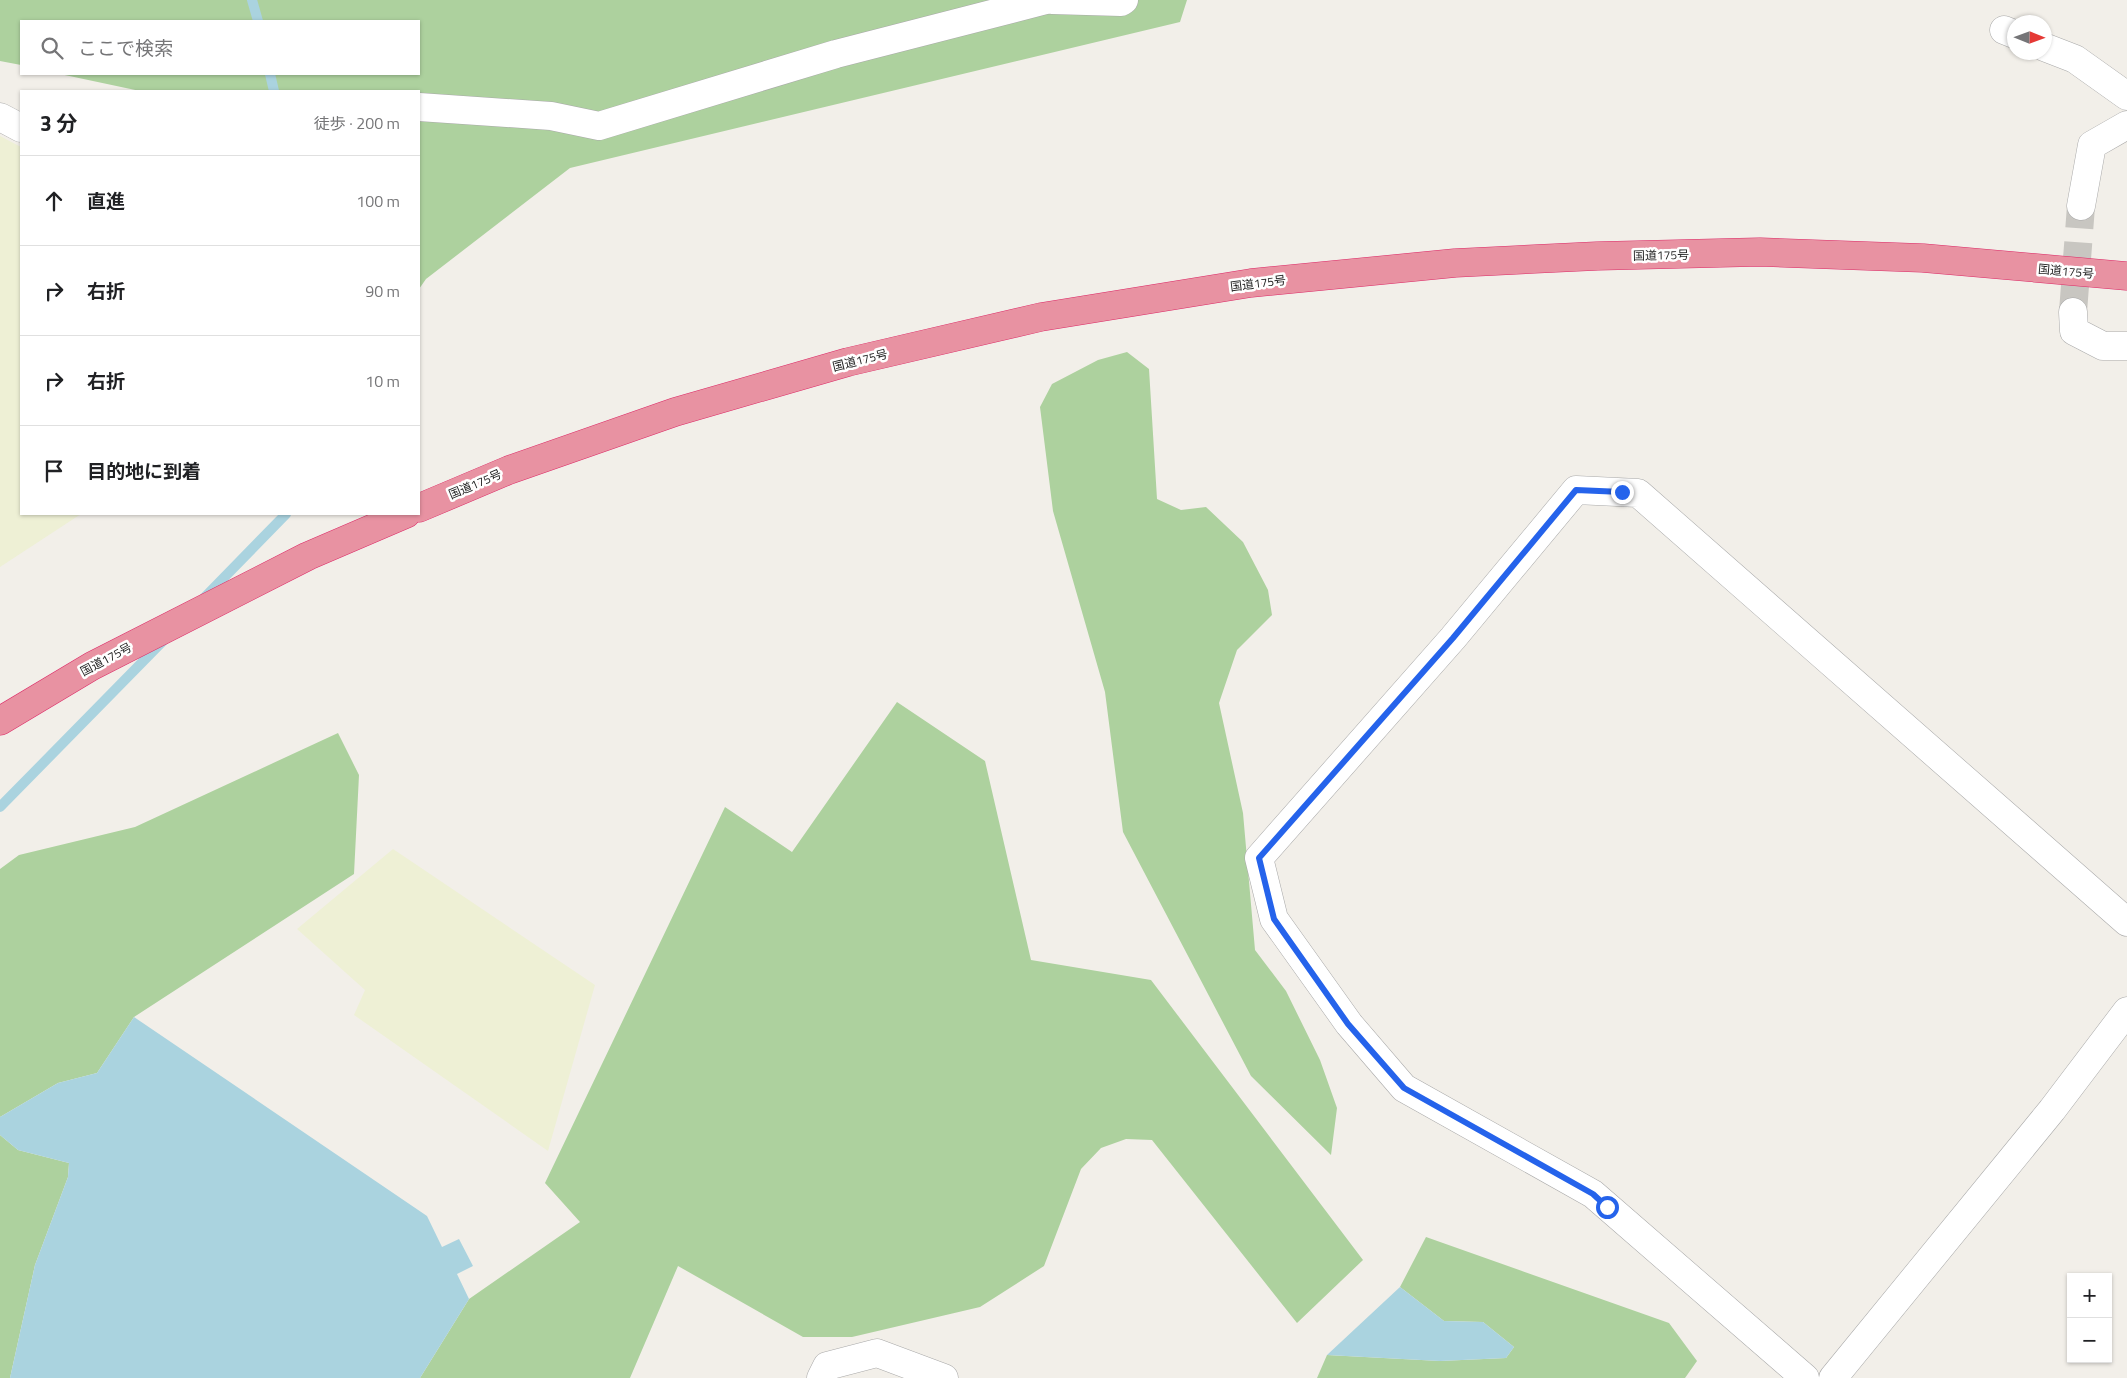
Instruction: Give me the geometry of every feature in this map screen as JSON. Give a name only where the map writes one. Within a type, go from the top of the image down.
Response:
[{"type":"highway","name":"国道175号","points":[[420,508],[509,470],[675,412],[848,362],[1041,317],[1251,283],[1455,263],[1597,256],[1760,252],[1923,258],[2127,276]]},
{"type":"highway","name":"国道175号","points":[[0,721],[92,666],[308,556],[404,515]]},
{"type":"street","points":[[420,107],[551,116],[599,126],[836,54],[1046,0]]},
{"type":"street","points":[[1052,0],[1121,2],[1124,0]]},
{"type":"street","points":[[2052,50],[2075,60],[2127,96]]},
{"type":"street","points":[[0,117],[20,127]]},
{"type":"street","points":[[2081,206],[2092,145],[2127,125]]},
{"type":"street","points":[[2072,312],[2074,331],[2103,346],[2127,346]]},
{"type":"street","points":[[1805,1378],[1593,1194],[1404,1088],[1348,1024],[1274,919],[1259,858],[1453,638],[1576,490],[1638,493],[2127,922]]},
{"type":"street","points":[[1833,1378],[2052,1110],[2127,1011]]},
{"type":"street","points":[[821,1378],[827,1366],[877,1353],[944,1378]]},
{"type":"green space","points":[[0,0],[1187,0],[1180,22],[570,168],[426,279],[420,288],[420,90],[135,90],[65,75],[420,75],[420,20],[20,20],[20,65],[0,61]]},
{"type":"green space","points":[[0,136],[20,146],[20,515],[79,515],[0,567]]},
{"type":"green space","points":[[1127,352],[1149,369],[1157,499],[1181,510],[1206,507],[1243,542],[1268,590],[1272,615],[1237,650],[1219,703],[1243,813],[1255,950],[1286,991],[1320,1060],[1337,1108],[1331,1155],[1251,1076],[1123,832],[1105,692],[1053,511],[1040,407],[1052,384],[1098,360]]},
{"type":"green space","points":[[897,702],[985,761],[1031,960],[1151,980],[1363,1260],[1297,1323],[1152,1140],[1126,1139],[1101,1148],[1081,1169],[1044,1266],[980,1307],[852,1337],[803,1337],[678,1266],[630,1378],[420,1378],[469,1299],[580,1222],[545,1183],[725,807],[792,852]]},
{"type":"green space","points":[[338,733],[359,775],[354,874],[134,1017],[97,1073],[58,1083],[0,1117],[0,869],[19,855],[135,827]]},
{"type":"green space","points":[[393,849],[595,985],[548,1151],[354,1015],[365,990],[297,929]]},
{"type":"green space","points":[[0,1135],[18,1150],[69,1163],[68,1177],[35,1265],[10,1378],[0,1378]]},
{"type":"green space","points":[[1426,1237],[1669,1323],[1697,1361],[1685,1378],[1317,1378],[1327,1355],[1440,1361],[1506,1358],[1514,1347],[1483,1322],[1444,1321],[1400,1287]]},
{"type":"water","points":[[134,1017],[427,1216],[442,1247],[459,1239],[473,1266],[457,1274],[469,1299],[420,1378],[10,1378],[35,1265],[68,1177],[69,1163],[18,1150],[0,1135],[0,1117],[58,1083],[97,1073]]},
{"type":"water","points":[[1400,1287],[1444,1321],[1483,1322],[1514,1347],[1506,1358],[1440,1361],[1327,1355]]},
{"type":"waterway","points":[[252,0],[258,20]]},
{"type":"waterway","points":[[270,75],[274,90]]},
{"type":"waterway","points":[[203,599],[285,515]]},
{"type":"waterway","points":[[0,807],[164,640]]},
{"type":"tunnel","points":[[2073,312],[2081,206]]},
{"type":"route","points":[[1607,1207],[1593,1194],[1404,1088],[1348,1024],[1274,919],[1259,858],[1453,638],[1576,490],[1622,492]]}]
